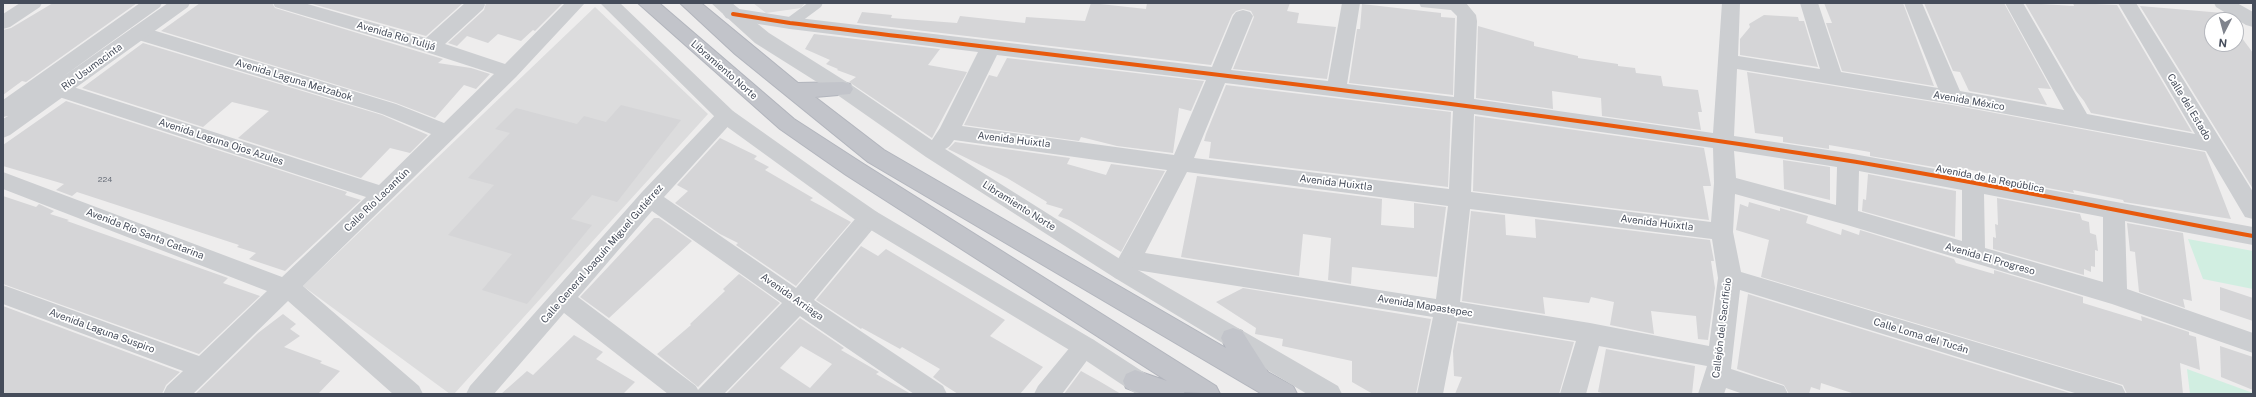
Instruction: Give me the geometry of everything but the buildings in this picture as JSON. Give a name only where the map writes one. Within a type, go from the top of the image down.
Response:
[{"type":"highway","name":"Libramiento Norte","points":[[647,3],[787,124],[854,169],[1207,394]]},
{"type":"highway","points":[[689,3],[742,49],[876,156],[1284,394]]},
{"type":"highway","points":[[793,90],[843,89]]},
{"type":"highway","points":[[1233,338],[1260,380]]},
{"type":"highway","points":[[1135,381],[1172,394]]},
{"type":"street","name":"Río Usumacinta","points":[[3,110],[153,3]]},
{"type":"street","name":"Río Usumacinta","points":[[3,130],[181,3]]},
{"type":"street","name":"Avenida Río Tulijá","points":[[282,3],[430,46],[509,72]]},
{"type":"street","points":[[430,46],[476,5],[474,3]]},
{"type":"street","name":"Calle Río Lacantún","points":[[176,394],[509,72],[576,3]]},
{"type":"street","points":[[609,3],[726,116],[811,178],[869,218],[1085,348],[1156,394]]},
{"type":"street","points":[[1336,91],[1351,3]]},
{"type":"street","points":[[1428,3],[1456,4],[1466,15],[1467,21],[1460,198],[1447,309],[1430,394]]},
{"type":"street","name":"Callejón del Sacrificio","points":[[1716,376],[1730,278],[1722,232],[1725,183],[1723,142],[1727,61],[1732,3]]},
{"type":"street","points":[[1809,3],[1833,78]]},
{"type":"street","points":[[1913,3],[1952,97]]},
{"type":"street","points":[[2014,3],[2082,121]]},
{"type":"street","name":"Calle del Estado","points":[[2127,3],[2211,144],[2253,210]]},
{"type":"street","points":[[2223,3],[2250,22]]},
{"type":"street","points":[[3,23],[29,4]]},
{"type":"street","name":"Avenida de la República","points":[[726,8],[790,23],[991,46],[1336,91],[1464,105],[1723,142],[1973,184],[2253,236]]},
{"type":"street","name":"Libramiento Norte","points":[[726,8],[762,38],[843,89],[934,152],[1126,266],[1233,338],[1329,394]]},
{"type":"street","points":[[1126,266],[1181,164],[1242,16]]},
{"type":"street","name":"Avenida Laguna Metzabok","points":[[139,33],[389,109],[446,132]]},
{"type":"street","points":[[934,152],[949,132],[991,46]]},
{"type":"street","name":"Avenida México","points":[[1727,61],[1952,97],[2211,144]]},
{"type":"street","name":"Avenida Laguna Ojos Azules","points":[[60,90],[382,194]]},
{"type":"street","name":"Calle General Joaquín Miguel Gutiérrez","points":[[479,394],[564,299],[650,198],[726,116]]},
{"type":"street","name":"Avenida Huixtla","points":[[949,132],[1119,154],[1181,164],[1722,232]]},
{"type":"street","points":[[1847,216],[1848,162]]},
{"type":"street","name":"Avenida Río Santa Catarina","points":[[3,180],[286,288],[301,297],[410,394]]},
{"type":"street","name":"Avenida El Progreso","points":[[1725,183],[1847,216],[2115,295],[2253,343]]},
{"type":"street","points":[[1973,184],[1974,254]]},
{"type":"street","name":"Avenida Arriaga","points":[[650,198],[798,302],[934,394]]},
{"type":"street","points":[[2114,211],[2115,295]]},
{"type":"street","points":[[708,394],[798,302],[869,218]]},
{"type":"street","name":"Avenida Mapastepec","points":[[1126,266],[1447,309],[1590,333],[1716,376],[1775,394]]},
{"type":"street","name":"Calle Loma del Tucán","points":[[1730,278],[2107,393]]},
{"type":"street","name":"Avenida Laguna Suspiro","points":[[3,294],[202,368]]},
{"type":"street","points":[[564,299],[687,394]]},
{"type":"street","points":[[1573,394],[1590,333]]},
{"type":"street","points":[[1047,394],[1085,348]]},
{"type":"lane","points":[[790,23],[817,3]]},
{"type":"shaded area","points":[[753,3],[805,3],[801,8],[766,13]]},
{"type":"shaded area","points":[[595,7],[708,114],[454,394],[450,394],[303,286]]},
{"type":"green space","points":[[2188,239],[2253,251],[2253,289],[2203,279]]},
{"type":"green space","points":[[2187,369],[2253,393],[2253,394],[2190,394]]},
{"type":"cycle path","points":[[733,14],[790,23],[1464,105],[1723,142],[1848,161],[2253,236]]}]
